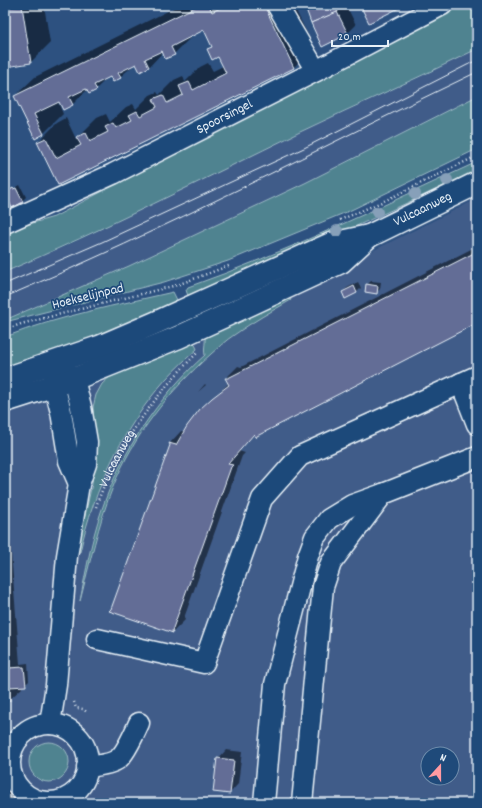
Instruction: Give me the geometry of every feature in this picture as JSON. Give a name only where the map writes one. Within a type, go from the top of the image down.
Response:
[{"type":"main road","name":"Vulcaanweg","points":[[5,379],[99,346],[189,309],[331,244],[368,236],[477,183]]},
{"type":"main road","name":"Vulcaanweg","points":[[5,401],[74,379],[198,328],[341,262],[368,236]]},
{"type":"street","points":[[277,5],[316,71]]},
{"type":"street","name":"Spoorsingel","points":[[5,223],[113,174],[442,5]]},
{"type":"street","points":[[56,361],[74,379]]},
{"type":"street","name":"Vulcaanweg","points":[[56,361],[54,385],[61,412],[69,461],[79,484]]},
{"type":"street","name":"Vulcaanweg","points":[[50,724],[56,685],[67,556],[78,499],[79,484],[86,464],[87,442],[74,379]]},
{"type":"street","points":[[97,638],[204,663],[262,499],[300,456],[469,380],[477,424]]},
{"type":"street","points":[[264,803],[275,684],[308,556],[315,537],[329,519],[352,505],[477,457]]},
{"type":"street","points":[[302,803],[323,587],[331,563],[383,494]]},
{"type":"street","points":[[88,767],[100,766],[118,759],[126,748],[139,723]]},
{"type":"street","points":[[50,724],[60,726],[72,732],[81,742],[86,754],[88,767],[85,778],[72,799],[51,802],[29,800],[14,780],[10,769],[8,755],[17,740],[24,733],[36,727],[50,724]]},
{"type":"path","name":"Hoekselijnpad","points":[[5,330],[21,324],[177,285],[189,309]]},
{"type":"path","name":"Vulcaanweg","points":[[95,510],[104,483],[130,436],[155,399],[201,348],[203,342],[198,328]]},
{"type":"path","points":[[79,709],[83,709],[88,713]]},
{"type":"shaded area","points":[[477,49],[477,96],[305,183],[129,266],[5,320],[5,272],[73,243],[309,128],[431,72]]},
{"type":"shaded area","points":[[477,199],[477,803],[5,803],[5,411],[93,385],[328,273]]},
{"type":"green space","points":[[455,5],[477,5],[477,49],[42,256],[5,272],[5,231],[54,217]]},
{"type":"green space","points":[[477,96],[477,149],[349,211],[228,261],[164,282],[5,322],[5,320],[129,266],[305,183]]},
{"type":"green space","points":[[477,162],[477,171],[317,244],[189,299],[186,290],[188,287],[298,244]]},
{"type":"green space","points":[[173,292],[179,304],[5,372],[5,337],[67,317]]},
{"type":"green space","points":[[289,296],[291,300],[231,337],[196,368],[167,399],[142,432],[121,468],[113,487],[103,515],[80,601],[97,523],[119,468],[130,447],[157,407],[188,371],[205,355],[204,333]]},
{"type":"green space","points":[[192,338],[197,349],[166,379],[151,398],[136,418],[112,460],[93,505],[80,552],[77,552],[92,484],[95,441],[93,407],[96,395],[102,384],[114,373]]},
{"type":"green space","points":[[53,742],[60,745],[66,751],[69,762],[68,770],[60,779],[53,782],[45,782],[38,779],[30,770],[29,758],[32,751],[41,743]]},
{"type":"building","points":[[199,5],[209,5],[212,12],[226,5],[264,5],[294,68],[58,185],[37,142],[46,138],[56,158],[81,145],[76,137],[86,133],[90,141],[108,132],[105,127],[113,123],[116,128],[132,120],[129,115],[137,111],[140,116],[157,107],[153,99],[163,95],[167,103],[183,95],[179,86],[189,82],[193,90],[226,73],[218,57],[212,60],[207,49],[212,47],[204,30],[171,47],[175,55],[165,59],[162,51],[145,59],[149,67],[140,72],[136,64],[118,73],[121,78],[113,82],[110,77],[94,85],[97,90],[89,94],[86,89],[69,97],[73,105],[63,110],[59,102],[34,114],[44,134],[35,139],[14,96]]},
{"type":"building","points":[[316,5],[335,5],[338,12],[311,23],[306,9]]},
{"type":"building","points":[[360,5],[405,5],[369,23]]},
{"type":"building","points":[[22,6],[31,63],[6,67],[5,8]]},
{"type":"building","points":[[337,12],[348,34],[322,47],[311,23]]},
{"type":"building","points":[[13,188],[16,188],[23,202],[12,208],[5,193]]},
{"type":"building","points":[[474,251],[477,258],[477,323],[257,436],[256,438],[254,434],[228,464],[233,465],[172,631],[173,633],[109,611],[170,445],[169,443],[176,445],[187,426],[200,409],[229,385],[225,378],[228,378],[472,254]]},
{"type":"building","points":[[366,284],[378,286],[377,294],[365,292]]},
{"type":"building","points":[[354,286],[357,293],[345,299],[342,292]]},
{"type":"building","points":[[5,639],[10,701],[5,702]]},
{"type":"building","points":[[24,667],[26,686],[9,687],[8,668]]},
{"type":"building","points":[[217,758],[234,760],[230,794],[213,792]]},
{"type":"tram line","points":[[5,284],[102,242],[304,148],[477,60]]},
{"type":"tram line","points":[[5,297],[184,216],[477,72]]}]
